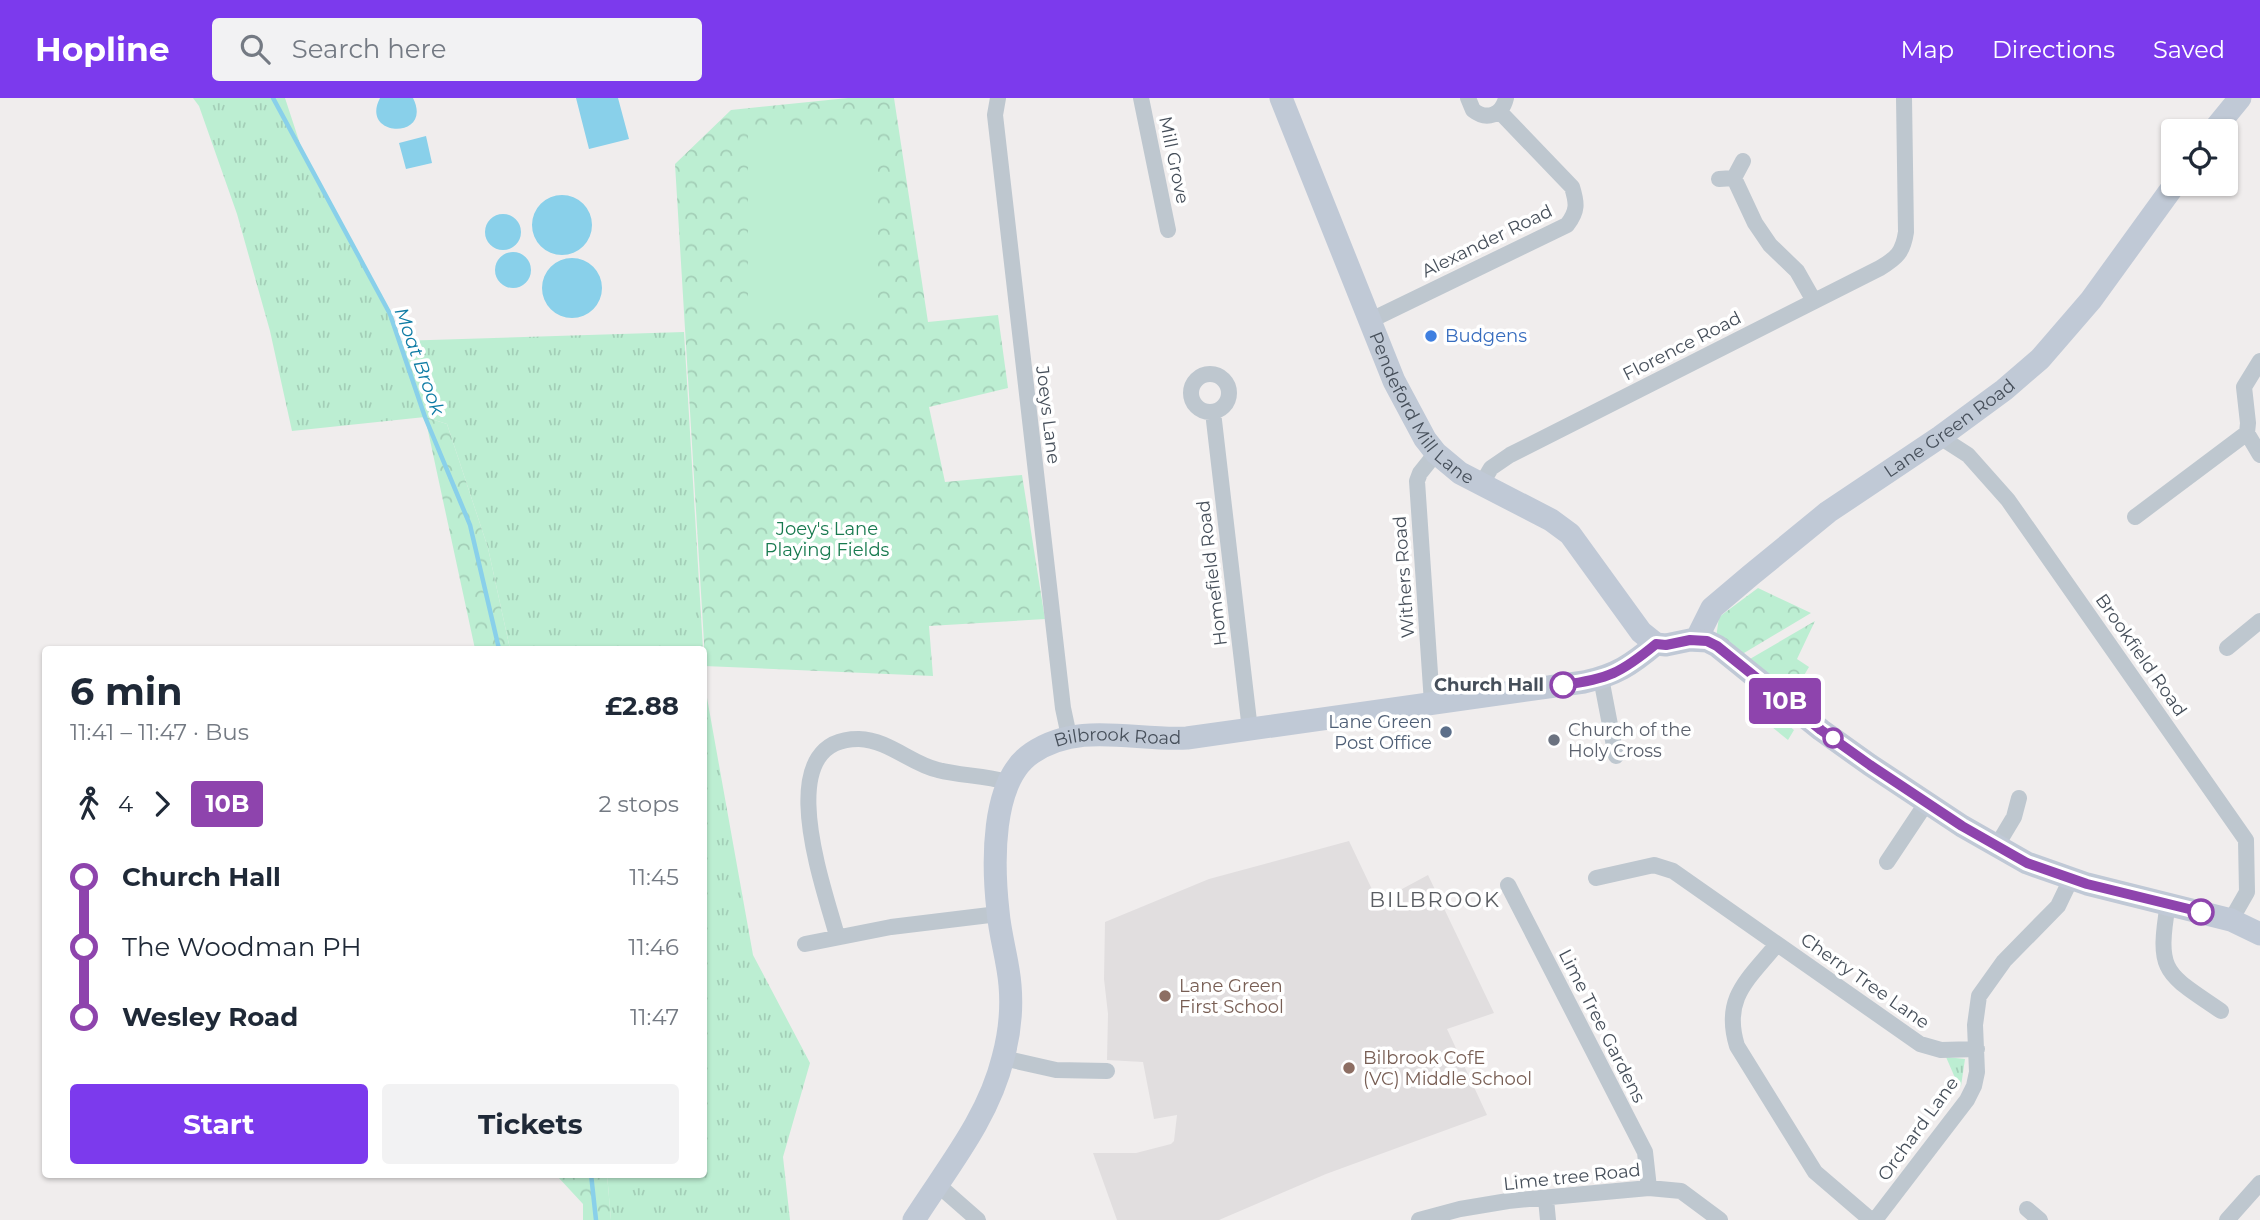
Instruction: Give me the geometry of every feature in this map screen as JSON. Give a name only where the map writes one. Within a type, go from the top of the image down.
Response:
[{"type":"street","name":"Joeys Lane","points":[[998,98],[995,115],[1007,236],[1063,708],[1069,736]]},
{"type":"street","name":"Mill Grove","points":[[1141,98],[1168,230]]},
{"type":"street","name":"Pendeford Mill Lane","points":[[1281,98],[1369,321],[1412,418],[1436,453],[1453,468],[1481,485],[1551,520],[1570,534],[1641,632],[1656,644]]},
{"type":"street","points":[[1468,98],[1478,114],[1491,116],[1502,105]]},
{"type":"street","name":"Florence Road","points":[[1481,485],[1491,468],[1510,455],[1881,268],[1899,256],[1906,232],[1904,98]]},
{"type":"street","points":[[2223,119],[2240,98]]},
{"type":"street","name":"Alexander Road","points":[[1369,321],[1567,225],[1574,216],[1577,203],[1572,187],[1502,105]]},
{"type":"street","points":[[1744,161],[1727,178],[1770,245],[1797,271],[1814,301]]},
{"type":"street","name":"Lane Green Road","points":[[1696,640],[1712,608],[1828,512],[1940,437],[2004,390],[2040,359],[2091,300],[2166,196]]},
{"type":"street","points":[[2135,517],[2246,433],[2248,423],[2244,387],[2260,360]]},
{"type":"street","name":"Homefield Road","points":[[1213,412],[1250,730]]},
{"type":"street","points":[[2246,433],[2260,455]]},
{"type":"street","name":"Brookfield Road","points":[[1940,437],[1968,455],[2008,500],[2246,840],[2247,891],[2231,920]]},
{"type":"street","name":"Withers Road","points":[[1433,703],[1417,481],[1436,453]]},
{"type":"street","points":[[2227,648],[2260,621]]},
{"type":"street","points":[[1656,644],[1696,640],[1717,646],[1821,730],[1996,847],[2027,863],[2071,879],[2231,920],[2260,934]]},
{"type":"street","name":"Bilbrook Road","points":[[914,1220],[976,1126],[1003,1058],[1010,985],[996,887],[1000,807],[1013,771],[1030,753],[1069,736],[1103,734],[1171,739],[1250,730],[1601,678],[1630,666],[1656,644]]},
{"type":"street","points":[[1601,678],[1616,756]]},
{"type":"street","points":[[838,936],[811,834],[809,777],[822,753],[833,745],[860,739],[886,746],[937,770],[1007,782]]},
{"type":"street","points":[[1996,847],[2014,817],[2019,798]]},
{"type":"street","points":[[1887,862],[1927,802]]},
{"type":"street","points":[[1596,878],[1654,865],[1664,867],[1777,944]]},
{"type":"street","name":"Orchard Lane","points":[[1873,1220],[1967,1100],[1976,1079],[1975,1025],[1979,996],[2004,961],[2058,906],[2071,879]]},
{"type":"street","name":"Lime Tree Gardens","points":[[1508,885],[1645,1152],[1649,1188]]},
{"type":"street","points":[[2168,904],[2162,940],[2165,963],[2177,981],[2221,1012]]},
{"type":"street","points":[[805,944],[904,925],[998,914]]},
{"type":"street","name":"Cherry Tree Lane","points":[[1873,1220],[1815,1172],[1737,1045],[1731,1015],[1736,998],[1777,944],[1920,1044],[1941,1050],[1977,1049]]},
{"type":"street","points":[[1003,1058],[1056,1070],[1107,1071]]},
{"type":"street","points":[[2238,1216],[2260,1183]]},
{"type":"street","points":[[937,1184],[978,1220]]},
{"type":"street","name":"Lime tree Road","points":[[1419,1220],[1460,1209],[1508,1201],[1649,1188],[1681,1191],[1720,1220]]},
{"type":"street","points":[[1546,1199],[1548,1220]]},
{"type":"street","points":[[2027,1209],[2040,1220]]},
{"type":"shaded area","name":"Bilbrook CofE (VC) Middle School","points":[[1349,841],[1378,902],[1428,875],[1494,1013],[1447,1029],[1487,1115],[1326,1174],[1219,1220],[1117,1220],[1093,1153],[1136,1153],[1171,1144],[1174,1141],[1177,1115],[1154,1119],[1143,1062],[1107,1060],[1105,922],[1209,879]]},
{"type":"green space","points":[[193,98],[285,98],[305,159],[390,314],[398,341],[684,332],[703,646],[509,646],[488,548],[447,424],[425,417],[292,431],[270,331],[237,214],[199,106]]},
{"type":"green space","name":"Joey's Lane Playing Fields","points":[[848,98],[894,98],[928,322],[998,315],[1008,388],[929,407],[945,482],[1022,475],[1045,619],[929,626],[933,676],[707,666],[675,164],[731,110]]},
{"type":"green space","points":[[748,126],[878,126],[878,323],[748,323]]},
{"type":"green space","points":[[425,417],[447,424],[488,548],[509,646],[474,646]]},
{"type":"green space","points":[[1758,588],[1811,613],[1739,656],[1716,638],[1719,617]]},
{"type":"green space","points":[[1815,621],[1797,659],[1809,667],[1791,697],[1743,663]]},
{"type":"green space","points":[[707,698],[753,955],[810,1063],[783,1157],[790,1220],[611,1220],[607,1178],[707,1178]]},
{"type":"green space","points":[[1763,705],[1794,730],[1788,740],[1756,714]]},
{"type":"green space","points":[[1946,1057],[1965,1059],[1959,1087]]},
{"type":"green space","points":[[559,1178],[607,1178],[611,1220],[583,1220],[583,1204]]},
{"type":"water","points":[[380,98],[413,98],[417,112],[414,121],[406,127],[387,127],[379,121],[376,111]]},
{"type":"water","points":[[576,98],[618,98],[629,139],[589,149]]},
{"type":"water","points":[[426,136],[432,163],[406,169],[399,143]]},
{"type":"water","points":[[562,195],[583,204],[592,225],[583,246],[562,255],[541,246],[532,225],[541,204]]},
{"type":"water","points":[[503,214],[515,220],[521,232],[515,244],[503,250],[491,244],[485,232],[491,220]]},
{"type":"water","points":[[513,252],[525,258],[531,270],[525,282],[513,288],[501,282],[495,270],[501,258]]},
{"type":"water","points":[[572,258],[593,267],[602,288],[593,309],[572,318],[551,309],[542,288],[551,267]]},
{"type":"waterway","name":"Moat Brook","points":[[273,98],[390,314],[425,417],[470,525],[498,646]]},
{"type":"waterway","name":"Moat Brook","points":[[591,1178],[596,1220]]},
{"type":"bus line","name":"10B","points":[[1563,685],[1615,674],[1630,666],[1656,644],[1707,641],[1870,765],[2007,853],[2071,879],[2201,912]]},
{"type":"place","name":"Budgens","points":[[1431,336]]},
{"type":"place","name":"Church Hall","points":[[1563,685]]},
{"type":"place","name":"Lane Green Post Office","points":[[1446,732]]},
{"type":"place","name":"Church of the Holy Cross","points":[[1554,740]]},
{"type":"place","name":"Lane Green First School","points":[[1165,996]]},
{"type":"place","name":"Bilbrook CofE (VC) Middle School","points":[[1349,1068]]},
{"type":"district","name":"BILBROOK","points":[[1435,900]]}]
